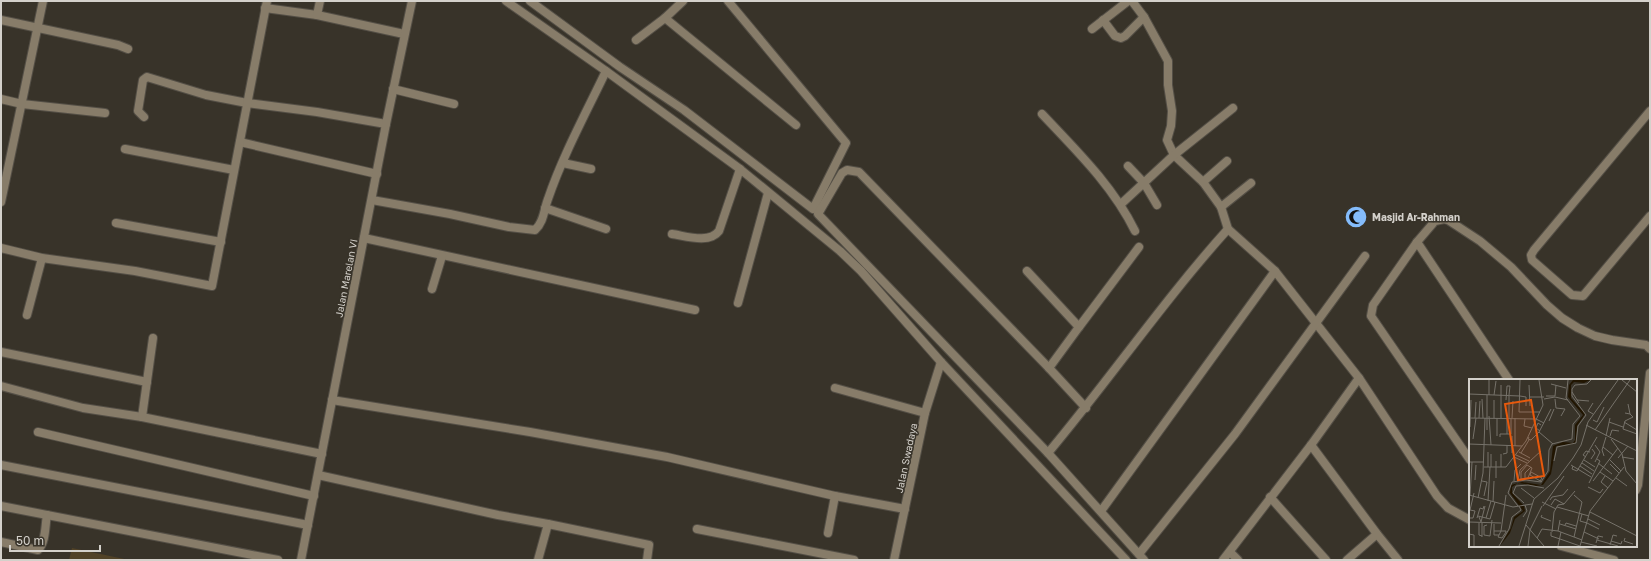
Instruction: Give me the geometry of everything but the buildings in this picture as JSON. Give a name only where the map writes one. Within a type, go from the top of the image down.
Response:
[{"type":"street","points":[[1,202],[4,174],[22,104],[43,1]]},
{"type":"street","points":[[317,15],[320,1]]},
{"type":"street","name":"Jalan Marelan VI","points":[[301,560],[386,124],[412,1]]},
{"type":"street","points":[[506,1],[606,71],[740,169],[818,232],[861,271],[922,337],[941,362],[1126,560]]},
{"type":"street","points":[[530,1],[620,67],[684,110],[812,209],[846,143],[728,1]]},
{"type":"street","points":[[636,40],[665,18],[683,1]]},
{"type":"street","points":[[1092,29],[1128,1]]},
{"type":"street","points":[[1132,1],[1144,17],[1168,61],[1168,85],[1172,111],[1171,126],[1167,140],[1174,155],[1202,182],[1221,207],[1228,229],[1275,271],[1359,378],[1437,496],[1448,508],[1469,519]]},
{"type":"street","points":[[1,248],[42,258],[135,271],[212,286],[266,5],[404,34]]},
{"type":"street","points":[[1103,20],[1115,36],[1121,38],[1125,36],[1144,17]]},
{"type":"street","points":[[665,18],[796,125]]},
{"type":"street","points":[[1,20],[118,45],[128,49]]},
{"type":"street","points":[[372,200],[528,230],[535,230],[540,226],[558,172],[606,71]]},
{"type":"street","points":[[144,118],[138,111],[143,80],[147,78],[206,94],[247,103],[317,112],[386,124]]},
{"type":"street","points":[[393,90],[454,104]]},
{"type":"street","points":[[1,99],[22,104],[105,113]]},
{"type":"street","points":[[1120,204],[1144,184],[1174,155],[1233,108]]},
{"type":"street","points":[[1650,111],[1534,250],[1531,255],[1532,260],[1572,295],[1583,296],[1650,216]]},
{"type":"street","points":[[1042,114],[1088,163],[1120,204],[1135,231]]},
{"type":"street","points":[[240,142],[377,174]]},
{"type":"street","points":[[125,148],[234,170]]},
{"type":"street","points":[[1202,182],[1227,161]]},
{"type":"street","points":[[564,162],[591,169]]},
{"type":"street","points":[[1128,166],[1144,184],[1157,205]]},
{"type":"street","points":[[672,234],[702,238],[711,238],[716,235],[719,231],[740,169]]},
{"type":"street","points":[[1086,408],[859,172],[847,170],[842,172],[818,214],[1048,453],[1142,557],[1235,434],[1365,256]]},
{"type":"street","points":[[1221,207],[1251,183]]},
{"type":"street","points":[[738,303],[768,192]]},
{"type":"street","points":[[545,208],[606,228]]},
{"type":"street","points":[[1469,459],[1371,316],[1373,305],[1417,242],[1435,220],[1448,220],[1480,241],[1511,267],[1547,305],[1562,318],[1578,328],[1595,336],[1646,345],[1650,349]]},
{"type":"street","points":[[116,223],[221,242]]},
{"type":"street","points":[[1048,453],[1086,408],[1196,265],[1228,229]]},
{"type":"street","points":[[364,238],[696,310]]},
{"type":"street","points":[[1417,242],[1508,379]]},
{"type":"street","points":[[1049,368],[1139,247]]},
{"type":"street","points":[[432,289],[442,256]]},
{"type":"street","points":[[27,315],[42,258]]},
{"type":"street","points":[[1027,271],[1079,327]]},
{"type":"street","points":[[1101,511],[1275,271]]},
{"type":"street","points":[[142,417],[153,338]]},
{"type":"street","points":[[1,352],[147,382]]},
{"type":"street","name":"Jalan Swadaya","points":[[894,560],[925,413],[941,362]]},
{"type":"street","points":[[1637,488],[1647,416],[1650,373]]},
{"type":"street","points":[[1223,560],[1311,445],[1359,378]]},
{"type":"street","points":[[1,386],[83,408],[142,417],[322,454]]},
{"type":"street","points":[[835,388],[925,413]]},
{"type":"street","points":[[332,400],[522,431],[667,457],[835,496],[905,509]]},
{"type":"street","points":[[1637,415],[1647,416]]},
{"type":"street","points":[[38,432],[314,496]]},
{"type":"street","points":[[1311,445],[1398,560]]},
{"type":"street","points":[[1,465],[308,525]]},
{"type":"street","points":[[318,476],[498,515],[650,545],[647,560]]},
{"type":"street","points":[[828,533],[835,496]]},
{"type":"street","points":[[1270,497],[1326,560]]},
{"type":"street","points":[[1,506],[278,560]]},
{"type":"street","points":[[1,542],[38,550],[43,542],[47,515]]},
{"type":"street","points":[[538,560],[548,524]]},
{"type":"street","points":[[697,529],[854,560]]},
{"type":"street","points":[[1347,560],[1377,534]]},
{"type":"street","points":[[1565,547],[1614,560]]},
{"type":"street","points":[[1230,552],[1238,560]]},
{"type":"shaded area","points":[[72,548],[129,560],[69,560]]},
{"type":"place","name":"Masjid Ar-Rahman","points":[[1356,217]]}]
